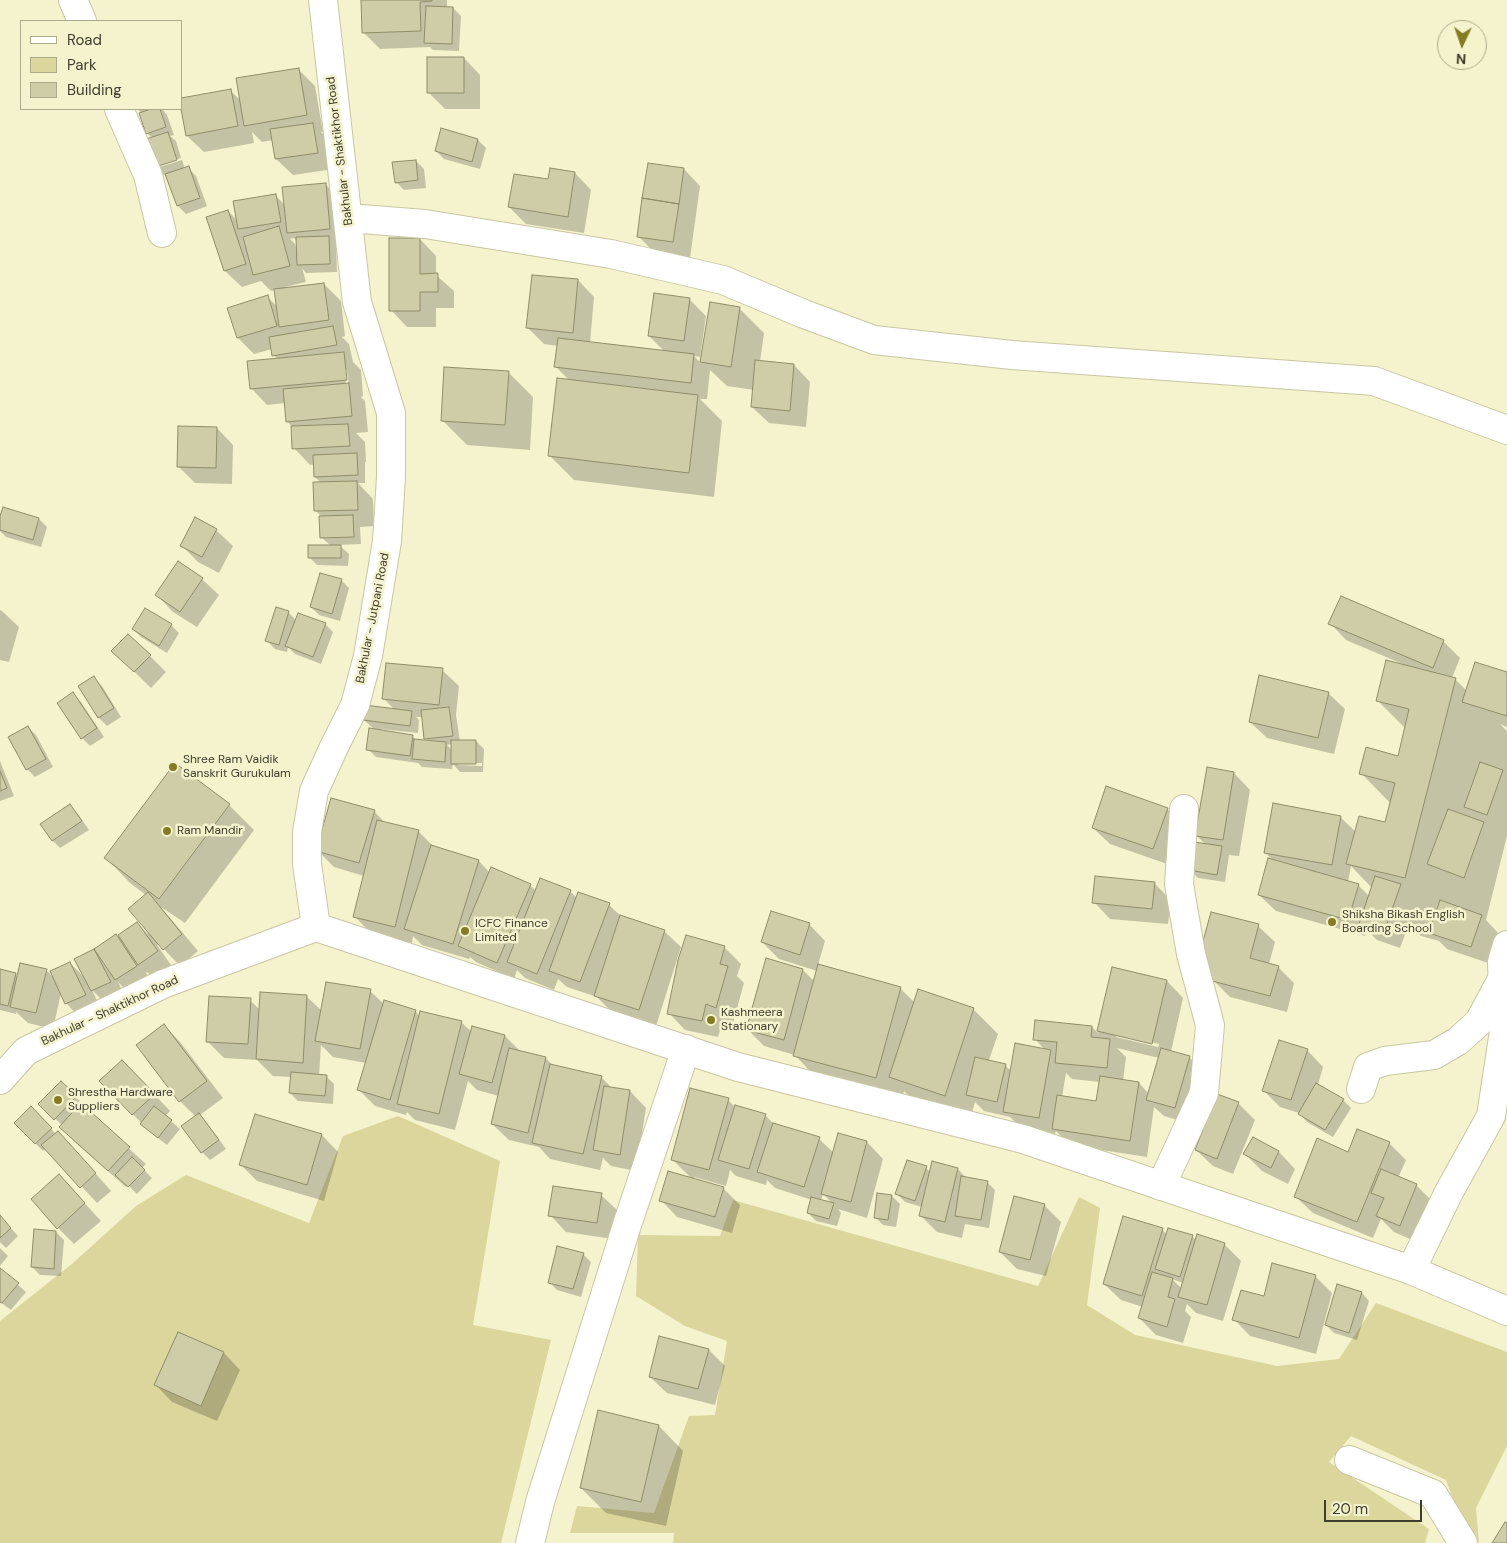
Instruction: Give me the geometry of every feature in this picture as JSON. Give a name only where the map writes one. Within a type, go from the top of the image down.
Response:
[{"type":"street","points":[[73,0],[82,20]]},
{"type":"street","name":"Bakhular - Shaktikhor Road","points":[[323,0],[357,302]]},
{"type":"street","points":[[120,110],[148,175],[162,233]]},
{"type":"street","points":[[348,218],[425,224],[611,254],[723,280],[804,314],[874,340],[1012,355],[1374,381],[1507,430]]},
{"type":"street","name":"Bakhular - Jutpani Road","points":[[316,927],[306,864],[307,832],[314,791],[355,705],[368,656],[387,541],[391,476],[391,414],[357,302]]},
{"type":"street","points":[[1161,1186],[1204,1093],[1210,1025],[1190,954],[1179,884],[1184,809]]},
{"type":"street","points":[[316,927],[738,1067],[1023,1139],[1411,1270],[1507,1311]]},
{"type":"street","name":"Bakhular - Shaktikhor Road","points":[[3,1072],[26,1051],[163,984],[316,927]]},
{"type":"street","points":[[1411,1270],[1449,1192],[1490,1116],[1504,1031],[1502,962],[1507,945]]},
{"type":"street","points":[[1361,1089],[1368,1067],[1386,1060],[1434,1055],[1458,1042],[1479,1022],[1503,977]]},
{"type":"street","points":[[530,1543],[540,1502],[603,1302],[686,1049]]},
{"type":"street","points":[[1350,1460],[1433,1494],[1463,1543]]},
{"type":"green space","points":[[398,1116],[500,1161],[473,1325],[551,1340],[501,1543],[0,1543],[0,1321],[73,1263],[136,1206],[186,1175],[309,1223],[343,1136]]},
{"type":"green space","points":[[1079,1197],[1100,1208],[1087,1305],[1135,1335],[1277,1366],[1339,1359],[1376,1303],[1507,1352],[1507,1446],[1476,1508],[1479,1543],[1469,1543],[1446,1480],[1351,1436],[1329,1462],[1429,1529],[1425,1543],[673,1543],[674,1533],[570,1533],[577,1506],[654,1513],[689,1416],[715,1415],[727,1341],[685,1326],[636,1296],[638,1235],[720,1236],[733,1200],[1038,1286]]},
{"type":"building","points":[[361,0],[432,1],[420,2],[421,31],[362,33]]},
{"type":"building","points":[[426,6],[453,7],[452,44],[424,43]]},
{"type":"building","points":[[427,57],[464,57],[464,93],[427,93]]},
{"type":"building","points":[[299,68],[307,115],[244,126],[236,78]]},
{"type":"building","points":[[231,89],[238,126],[186,136],[181,110],[182,98]]},
{"type":"building","points":[[148,110],[160,110],[166,127],[146,134],[139,113]]},
{"type":"building","points":[[313,123],[318,153],[275,159],[270,129]]},
{"type":"building","points":[[441,128],[478,139],[472,162],[435,151]]},
{"type":"building","points":[[168,132],[177,160],[155,167],[146,139]]},
{"type":"building","points":[[416,160],[418,180],[395,183],[392,162]]},
{"type":"building","points":[[648,163],[684,168],[679,204],[642,198]]},
{"type":"building","points":[[189,166],[200,198],[177,206],[165,174]]},
{"type":"building","points":[[550,168],[575,172],[568,217],[508,207],[514,174],[548,179]]},
{"type":"building","points":[[326,183],[330,229],[287,233],[282,187]]},
{"type":"building","points":[[276,194],[281,222],[238,229],[233,201]]},
{"type":"building","points":[[642,198],[679,204],[673,242],[637,237]]},
{"type":"building","points":[[228,210],[246,264],[224,271],[206,217]]},
{"type":"building","points":[[279,226],[290,266],[253,275],[243,237]]},
{"type":"building","points":[[329,236],[330,264],[297,265],[296,237]]},
{"type":"building","points":[[389,238],[420,238],[420,274],[438,273],[438,292],[420,292],[420,311],[389,311]]},
{"type":"building","points":[[532,275],[578,279],[573,333],[526,328]]},
{"type":"building","points":[[324,283],[329,320],[279,327],[274,289]]},
{"type":"building","points":[[654,293],[690,298],[684,341],[648,336]]},
{"type":"building","points":[[268,295],[277,326],[237,338],[227,308]]},
{"type":"building","points":[[710,302],[740,307],[731,367],[700,362]]},
{"type":"building","points":[[333,326],[337,345],[272,356],[269,337]]},
{"type":"building","points":[[558,338],[694,354],[691,383],[554,367]]},
{"type":"building","points":[[344,352],[347,380],[250,389],[247,361]]},
{"type":"building","points":[[755,360],[794,364],[790,411],[751,407]]},
{"type":"building","points":[[444,367],[509,371],[505,425],[441,421]]},
{"type":"building","points":[[557,378],[698,395],[689,473],[548,456]]},
{"type":"building","points":[[349,383],[352,416],[286,422],[283,389]]},
{"type":"building","points":[[348,424],[350,446],[292,449],[291,426]]},
{"type":"building","points":[[178,426],[217,427],[216,468],[177,467]]},
{"type":"building","points":[[357,453],[358,475],[314,477],[313,455]]},
{"type":"building","points":[[357,481],[358,510],[314,511],[313,482]]},
{"type":"building","points":[[3,507],[39,518],[33,540],[0,530],[0,516]]},
{"type":"building","points":[[353,515],[354,537],[320,538],[319,516]]},
{"type":"building","points":[[195,517],[217,529],[202,557],[180,546]]},
{"type":"building","points":[[308,545],[341,545],[341,558],[308,558]]},
{"type":"building","points":[[178,561],[203,578],[180,612],[155,595]]},
{"type":"building","points":[[320,573],[342,579],[332,614],[310,607]]},
{"type":"building","points":[[1341,596],[1444,640],[1433,668],[1328,624]]},
{"type":"building","points":[[276,607],[289,611],[279,645],[265,641]]},
{"type":"building","points":[[145,608],[172,624],[159,646],[132,629]]},
{"type":"building","points":[[298,613],[326,623],[313,657],[285,646]]},
{"type":"building","points":[[128,634],[151,655],[134,672],[111,651]]},
{"type":"building","name":"Shiksha Bikash English Boarding School","points":[[1386,660],[1456,678],[1405,878],[1346,864],[1359,816],[1385,822],[1395,783],[1359,774],[1366,747],[1398,756],[1409,709],[1376,701]]},
{"type":"building","points":[[1475,662],[1507,672],[1507,716],[1462,702]]},
{"type":"building","points":[[386,663],[443,668],[439,705],[382,699]]},
{"type":"building","points":[[1259,675],[1329,692],[1318,738],[1249,722]]},
{"type":"building","points":[[94,676],[114,708],[98,718],[78,686]]},
{"type":"building","points":[[73,692],[97,728],[81,739],[57,703]]},
{"type":"building","points":[[365,705],[412,711],[410,726],[363,720]]},
{"type":"building","points":[[449,707],[453,736],[424,739],[421,710]]},
{"type":"building","points":[[28,726],[46,759],[26,770],[8,737]]},
{"type":"building","points":[[369,728],[413,735],[410,756],[366,750]]},
{"type":"building","points":[[414,739],[446,742],[445,762],[412,759]]},
{"type":"building","points":[[451,740],[476,740],[476,764],[451,764]]},
{"type":"building","points":[[1480,762],[1503,770],[1487,815],[1464,807]]},
{"type":"building","name":"Ram Mandir","points":[[175,763],[230,804],[159,899],[104,858]]},
{"type":"building","points":[[1207,767],[1234,772],[1223,840],[1195,836]]},
{"type":"building","points":[[0,771],[7,788],[0,791]]},
{"type":"building","points":[[1106,786],[1168,808],[1153,849],[1092,828]]},
{"type":"building","points":[[331,798],[375,810],[359,863],[316,851]]},
{"type":"building","points":[[1273,803],[1341,816],[1332,865],[1264,853]]},
{"type":"building","points":[[70,804],[82,821],[52,841],[40,824]]},
{"type":"building","points":[[1448,809],[1484,822],[1464,878],[1427,864]]},
{"type":"building","points":[[377,820],[419,830],[395,927],[353,917]]},
{"type":"building","points":[[1194,842],[1222,846],[1217,875],[1189,870]]},
{"type":"building","points":[[431,845],[479,860],[453,944],[404,929]]},
{"type":"building","points":[[1268,858],[1359,884],[1348,920],[1258,895]]},
{"type":"building","points":[[491,867],[531,884],[497,963],[458,946]]},
{"type":"building","points":[[1095,876],[1155,882],[1152,909],[1092,903]]},
{"type":"building","points":[[1375,876],[1401,884],[1384,932],[1359,924]]},
{"type":"building","points":[[540,878],[571,890],[537,974],[507,962]]},
{"type":"building","points":[[148,892],[182,934],[163,950],[128,909]]},
{"type":"building","points":[[578,892],[610,903],[580,982],[549,971]]},
{"type":"building","points":[[1440,900],[1482,915],[1471,947],[1429,933]]},
{"type":"building","points":[[771,911],[810,923],[800,955],[761,942]]},
{"type":"building","points":[[1211,912],[1259,924],[1250,958],[1279,966],[1270,996],[1212,981],[1197,963]]},
{"type":"building","points":[[620,915],[665,930],[639,1010],[594,996]]},
{"type":"building","points":[[137,922],[158,951],[138,965],[118,935]]},
{"type":"building","points":[[116,934],[137,966],[115,980],[94,949]]},
{"type":"building","points":[[686,935],[725,946],[720,964],[728,966],[716,1008],[706,1004],[702,1021],[667,1014],[678,960]]},
{"type":"building","points":[[94,949],[111,982],[91,991],[74,959]]},
{"type":"building","points":[[766,958],[803,969],[784,1040],[746,1030]]},
{"type":"building","points":[[70,962],[86,995],[65,1004],[50,971]]},
{"type":"building","points":[[20,963],[47,969],[36,1013],[10,1007]]},
{"type":"building","points":[[818,964],[901,987],[876,1078],[793,1056]]},
{"type":"building","points":[[1112,967],[1167,980],[1152,1044],[1097,1031]]},
{"type":"building","points":[[0,969],[16,973],[8,1006],[0,1004]]},
{"type":"building","points":[[326,982],[371,989],[360,1049],[315,1041]]},
{"type":"building","points":[[918,989],[974,1008],[945,1096],[889,1077]]},
{"type":"building","points":[[260,992],[307,995],[303,1063],[256,1059]]},
{"type":"building","points":[[209,996],[251,998],[248,1044],[206,1042]]},
{"type":"building","points":[[384,1000],[416,1010],[390,1100],[357,1090]]},
{"type":"building","points":[[420,1011],[462,1021],[439,1114],[397,1104]]},
{"type":"building","points":[[1035,1020],[1092,1026],[1091,1037],[1110,1039],[1107,1068],[1055,1063],[1057,1042],[1033,1040]]},
{"type":"building","points":[[164,1024],[207,1081],[179,1102],[136,1045]]},
{"type":"building","points":[[472,1026],[505,1035],[492,1083],[459,1074]]},
{"type":"building","points":[[1279,1040],[1308,1049],[1291,1100],[1262,1091]]},
{"type":"building","points":[[1015,1043],[1051,1050],[1039,1118],[1003,1112]]},
{"type":"building","points":[[509,1048],[546,1057],[528,1133],[491,1124]]},
{"type":"building","points":[[1161,1048],[1190,1056],[1175,1108],[1146,1100]]},
{"type":"building","points":[[975,1057],[1006,1064],[997,1102],[966,1095]]},
{"type":"building","points":[[122,1060],[155,1094],[132,1115],[99,1081]]},
{"type":"building","points":[[550,1064],[602,1076],[583,1154],[532,1143]]},
{"type":"building","points":[[291,1072],[327,1075],[325,1096],[289,1093]]},
{"type":"building","points":[[1100,1076],[1139,1082],[1130,1141],[1052,1129],[1057,1095],[1096,1101]]},
{"type":"building","name":"Shrestha Hardware Suppliers","points":[[61,1081],[77,1096],[54,1120],[38,1104]]},
{"type":"building","points":[[1316,1083],[1344,1099],[1325,1130],[1298,1114]]},
{"type":"building","points":[[604,1086],[630,1090],[620,1155],[593,1150]]},
{"type":"building","points":[[690,1088],[729,1098],[709,1170],[671,1160]]},
{"type":"building","points":[[1217,1094],[1239,1102],[1217,1159],[1195,1150]]},
{"type":"building","points":[[81,1103],[130,1147],[108,1171],[59,1127]]},
{"type":"building","points":[[735,1105],[766,1114],[749,1169],[718,1160]]},
{"type":"building","points":[[31,1106],[52,1128],[35,1144],[14,1123]]},
{"type":"building","points":[[154,1106],[172,1120],[158,1138],[140,1124]]},
{"type":"building","points":[[199,1113],[219,1140],[201,1153],[181,1126]]},
{"type":"building","points":[[255,1114],[322,1134],[307,1185],[239,1165]]},
{"type":"building","points":[[773,1123],[820,1137],[804,1187],[757,1172]]},
{"type":"building","points":[[1357,1129],[1390,1142],[1357,1222],[1294,1197],[1317,1138],[1348,1152]]},
{"type":"building","points":[[58,1131],[96,1173],[80,1188],[41,1145]]},
{"type":"building","points":[[838,1133],[867,1141],[851,1202],[821,1194]]},
{"type":"building","points":[[1253,1137],[1279,1151],[1271,1168],[1243,1154]]},
{"type":"building","points":[[132,1157],[145,1170],[128,1187],[115,1175]]},
{"type":"building","points":[[907,1160],[927,1166],[915,1201],[895,1194]]},
{"type":"building","points":[[932,1161],[958,1168],[945,1222],[919,1216]]},
{"type":"building","points":[[1381,1169],[1417,1184],[1400,1226],[1376,1216],[1384,1198],[1371,1193]]},
{"type":"building","points":[[668,1171],[724,1187],[715,1217],[659,1201]]},
{"type":"building","points":[[59,1174],[85,1203],[57,1229],[31,1199]]},
{"type":"building","points":[[961,1176],[988,1181],[981,1220],[955,1216]]},
{"type":"building","points":[[553,1186],[602,1193],[597,1223],[548,1216]]},
{"type":"building","points":[[877,1193],[892,1195],[888,1220],[874,1218]]},
{"type":"building","points":[[1014,1196],[1045,1204],[1030,1260],[999,1252]]},
{"type":"building","points":[[811,1197],[834,1203],[829,1219],[807,1213]]},
{"type":"building","points":[[0,1215],[11,1228],[0,1238]]},
{"type":"building","points":[[1123,1216],[1163,1228],[1142,1296],[1103,1284]]},
{"type":"building","points":[[1168,1228],[1193,1235],[1180,1277],[1155,1269]]},
{"type":"building","points":[[34,1229],[56,1231],[54,1269],[31,1267]]},
{"type":"building","points":[[1197,1234],[1225,1243],[1207,1305],[1178,1297]]},
{"type":"building","points":[[557,1246],[584,1253],[573,1289],[548,1283]]},
{"type":"building","points":[[1272,1263],[1316,1275],[1299,1338],[1232,1320],[1241,1290],[1264,1296]]},
{"type":"building","points":[[0,1268],[19,1283],[2,1303],[0,1302]]},
{"type":"building","points":[[1152,1272],[1173,1278],[1168,1297],[1175,1299],[1167,1327],[1138,1318]]},
{"type":"building","points":[[1337,1284],[1362,1292],[1349,1333],[1325,1325]]},
{"type":"building","points":[[178,1332],[224,1352],[201,1406],[154,1385]]},
{"type":"building","points":[[659,1336],[709,1349],[698,1389],[649,1377]]},
{"type":"building","points":[[598,1410],[659,1425],[641,1502],[580,1488]]},
{"type":"building","points":[[1505,1522],[1507,1523],[1507,1543],[1492,1543]]},
{"type":"place","name":"Shree Ram Vaidik Sanskrit Gurukulam","points":[[173,767]]},
{"type":"place","name":"Ram Mandir","points":[[167,831]]},
{"type":"place","name":"Shiksha Bikash English Boarding School","points":[[1332,922]]},
{"type":"place","name":"ICFC Finance Limited","points":[[465,931]]},
{"type":"place","name":"Kashmeera Stationary","points":[[711,1020]]},
{"type":"place","name":"Shrestha Hardware Suppliers","points":[[58,1100]]}]
